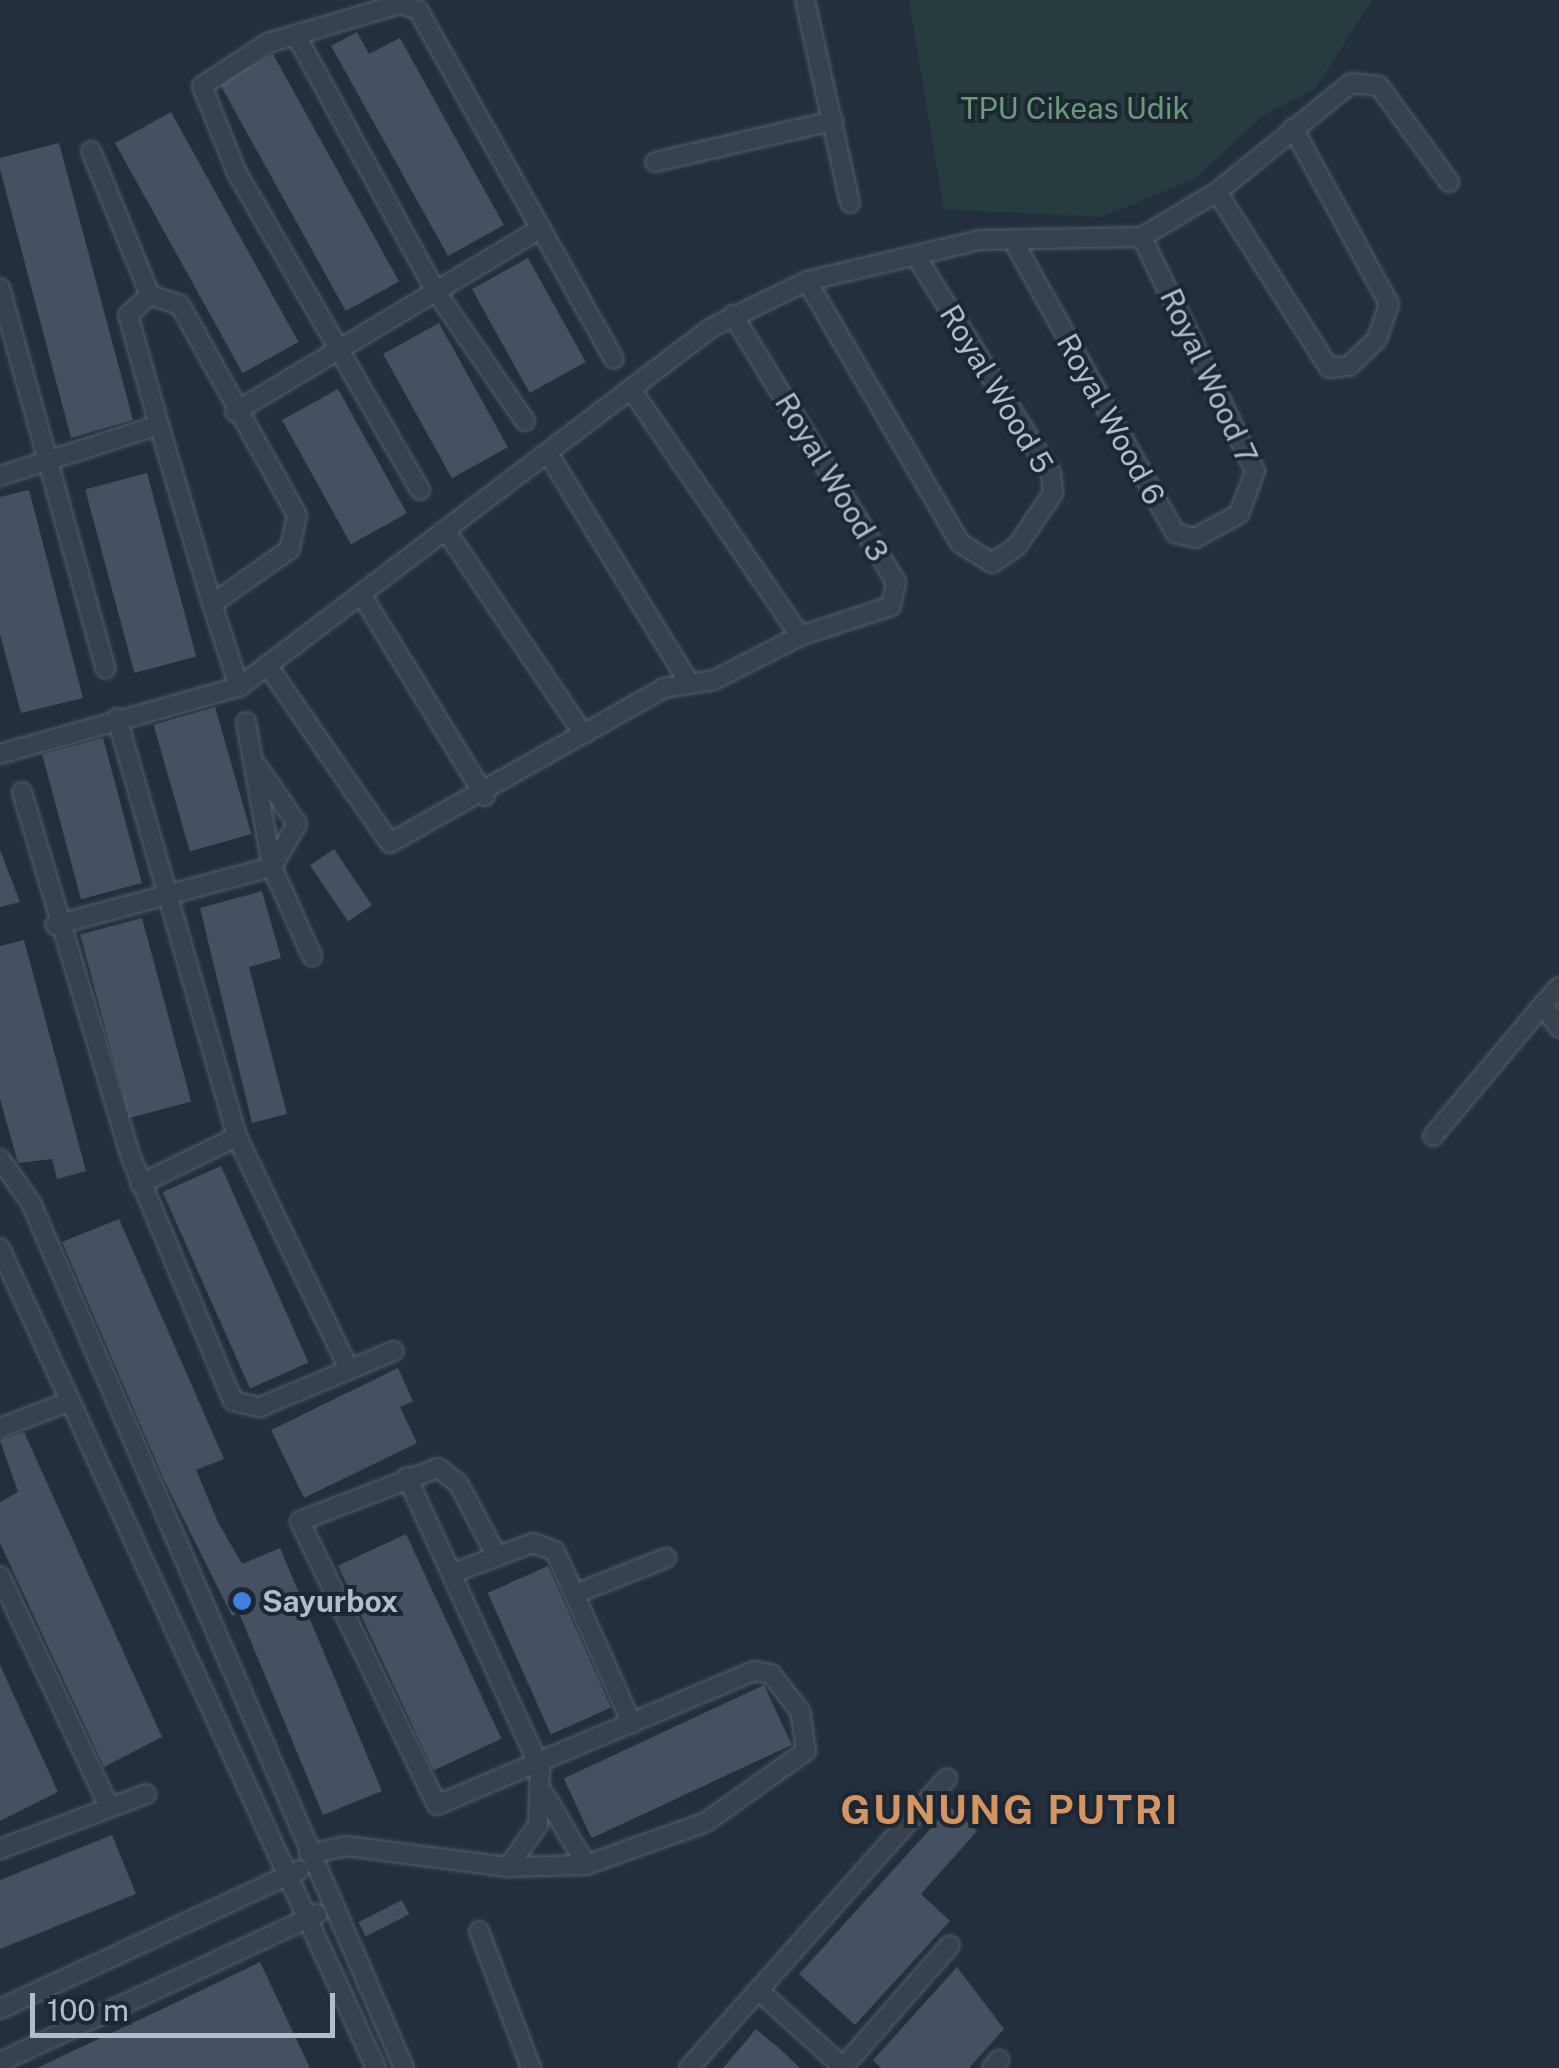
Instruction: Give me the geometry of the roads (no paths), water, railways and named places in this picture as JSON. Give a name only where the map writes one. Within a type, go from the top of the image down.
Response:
[{"type":"street","points":[[805,0],[850,202]]},
{"type":"street","points":[[420,490],[238,174],[202,86],[268,43],[400,4],[418,10],[614,358]]},
{"type":"street","points":[[297,36],[435,290],[524,421]]},
{"type":"street","points":[[0,754],[117,718],[239,687],[733,314],[807,281],[980,240],[1142,237],[1217,192],[1351,83],[1379,86],[1449,182]]},
{"type":"street","points":[[656,162],[833,121]]},
{"type":"street","points":[[1217,192],[1329,368],[1349,366],[1377,339],[1388,304],[1292,128]]},
{"type":"street","points":[[92,151],[150,295],[180,305],[298,531],[290,549],[212,604]]},
{"type":"street","points":[[236,412],[540,229]]},
{"type":"street","name":"Royal Wood 7","points":[[1142,237],[1249,450],[1254,495],[1239,514]]},
{"type":"street","name":"Royal Wood 6","points":[[1014,242],[1174,532],[1195,538],[1239,514]]},
{"type":"street","name":"Royal Wood 5","points":[[807,281],[960,543],[992,563],[1034,521],[1053,494],[1051,472],[917,258]]},
{"type":"street","points":[[0,288],[106,668]]},
{"type":"street","points":[[150,295],[128,315],[239,687]]},
{"type":"street","name":"Royal Wood 3","points":[[733,314],[896,582],[891,606],[855,623],[800,636]]},
{"type":"street","points":[[267,665],[380,838],[396,842],[485,796],[583,734],[689,683],[740,670],[800,636],[630,390]]},
{"type":"street","points":[[0,476],[158,425]]},
{"type":"street","points":[[549,455],[689,683]]},
{"type":"street","points":[[447,532],[583,734]]},
{"type":"street","points":[[361,594],[485,796]]},
{"type":"street","points":[[117,718],[237,1137],[348,1368]]},
{"type":"street","points":[[246,722],[272,867],[312,956]]},
{"type":"street","points":[[55,925],[272,867],[296,824],[253,760]]},
{"type":"street","points":[[22,792],[55,925],[140,1184],[233,1401],[260,1406],[394,1351]]},
{"type":"street","points":[[1433,1136],[1559,987]]},
{"type":"street","points":[[1542,1005],[1559,1028]]},
{"type":"street","points":[[140,1184],[237,1137]]},
{"type":"street","points":[[0,1159],[31,1203],[310,1859],[404,2068]]},
{"type":"street","points":[[0,1248],[66,1404],[376,2068]]},
{"type":"street","points":[[0,1428],[66,1404]]},
{"type":"street","points":[[0,2009],[288,1874],[310,1859],[346,1846],[508,1867],[586,1866],[706,1822],[800,1760],[800,1710],[771,1674],[748,1672],[447,1808],[432,1801],[300,1521],[438,1468],[453,1476],[494,1553]]},
{"type":"street","points":[[407,1477],[540,1768],[543,1790],[538,1825],[508,1867]]},
{"type":"street","points":[[453,1573],[494,1553],[547,1546],[575,1594],[632,1724]]},
{"type":"street","points":[[575,1594],[666,1558]]},
{"type":"street","points":[[0,1576],[107,1802]]},
{"type":"street","points":[[689,2068],[948,1778]]},
{"type":"street","points":[[543,1790],[586,1866]]},
{"type":"street","points":[[0,1849],[107,1802],[146,1794]]},
{"type":"street","points":[[0,2062],[332,1908]]},
{"type":"street","points":[[479,1931],[531,2068]]},
{"type":"street","points":[[758,1990],[843,2068],[950,1945]]},
{"type":"place","name":"Sayurbox","points":[[242,1601]]},
{"type":"district","name":"GUNUNG PUTRI","points":[[1010,1810]]},
{"type":"park label","name":"TPU Cikeas Udik","points":[[1075,108]]}]
